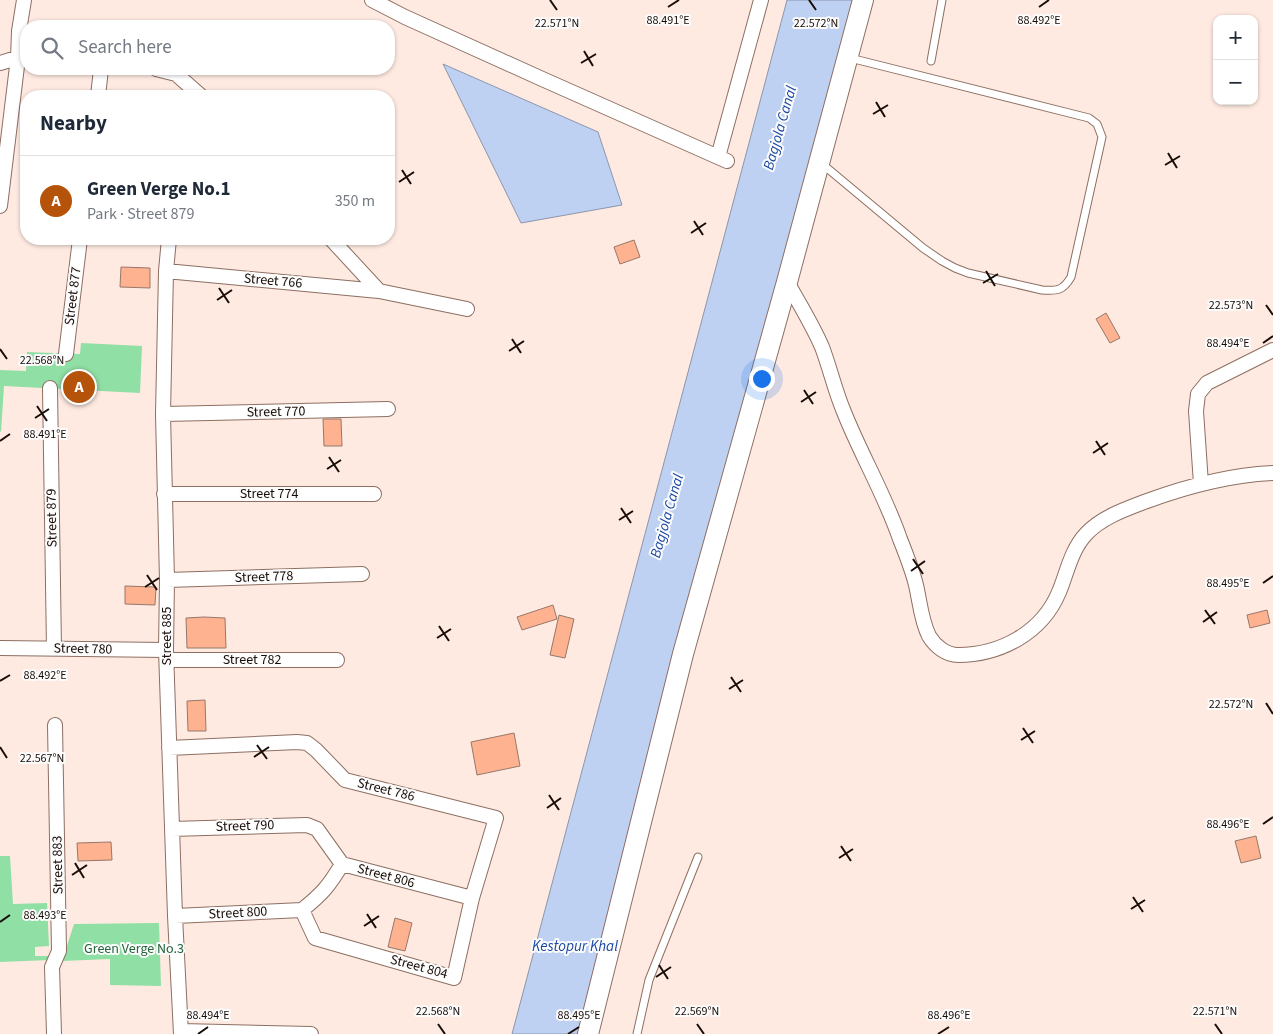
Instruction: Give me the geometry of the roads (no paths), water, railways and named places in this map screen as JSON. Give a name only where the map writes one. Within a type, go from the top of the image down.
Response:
[{"type":"street","points":[[21,20],[24,0]]},
{"type":"street","points":[[377,1],[405,17],[723,159],[761,0]]},
{"type":"street","points":[[588,1034],[683,654],[787,282],[810,183],[820,162],[863,0]]},
{"type":"street","points":[[0,63],[20,58]]},
{"type":"street","points":[[0,206],[20,71]]},
{"type":"street","points":[[99,90],[100,75]]},
{"type":"street","points":[[177,75],[195,90]]},
{"type":"street","points":[[185,90],[186,82]]},
{"type":"street","name":"Street 877","points":[[66,354],[79,245]]},
{"type":"street","name":"Street 885","points":[[168,245],[166,271],[163,414],[167,580],[166,655],[181,1032]]},
{"type":"street","points":[[338,245],[380,291]]},
{"type":"street","name":"Street 766","points":[[166,271],[380,291],[467,309]]},
{"type":"street","points":[[787,282],[822,346],[843,410],[898,532],[916,586],[923,621],[930,637],[940,649],[954,655],[975,655],[998,649],[1034,629],[1048,612],[1058,595],[1076,546],[1088,532],[1118,512],[1200,484],[1251,474],[1273,473]]},
{"type":"street","points":[[1200,484],[1196,411],[1198,394],[1207,383],[1273,350]]},
{"type":"street","name":"Street 879","points":[[50,388],[54,649]]},
{"type":"street","name":"Street 770","points":[[163,414],[388,409]]},
{"type":"street","name":"Street 774","points":[[164,494],[374,494]]},
{"type":"street","name":"Street 778","points":[[167,580],[362,574]]},
{"type":"street","name":"Street 780","points":[[0,648],[166,655]]},
{"type":"street","name":"Street 782","points":[[166,655],[337,660]]},
{"type":"street","name":"Street 883","points":[[54,1034],[52,967],[59,951],[55,725]]},
{"type":"street","name":"Street 786","points":[[169,748],[307,743],[345,780],[496,818]]},
{"type":"street","name":"Street 804","points":[[302,910],[315,938],[454,978],[472,898],[496,818]]},
{"type":"street","name":"Street 790","points":[[172,829],[297,824],[317,829]]},
{"type":"street","name":"Street 806","points":[[317,829],[342,864],[472,898]]},
{"type":"street","points":[[302,910],[320,896],[330,885],[342,864]]},
{"type":"street","name":"Street 800","points":[[175,916],[302,910]]},
{"type":"street","points":[[181,1032],[311,1034]]},
{"type":"lane","points":[[931,61],[942,0]]},
{"type":"lane","points":[[820,162],[924,248],[955,268],[1042,290],[1056,291],[1066,286],[1071,277],[1102,136],[1097,124],[1089,118],[848,57]]},
{"type":"lane","points":[[637,1034],[649,980],[698,857]]},
{"type":"water","name":"Kestopur Khal","points":[[787,0],[866,0],[591,1034],[512,1034]]},
{"type":"water","points":[[443,64],[598,132],[622,205],[521,223]]},
{"type":"place","name":"Green Verge No.1","points":[[79,387]]},
{"type":"water label","name":"Bagjola Canal","points":[[780,128]]},
{"type":"water label","name":"Bagjola Canal","points":[[667,516]]},
{"type":"park label","name":"Green Verge No.3","points":[[134,949]]}]
